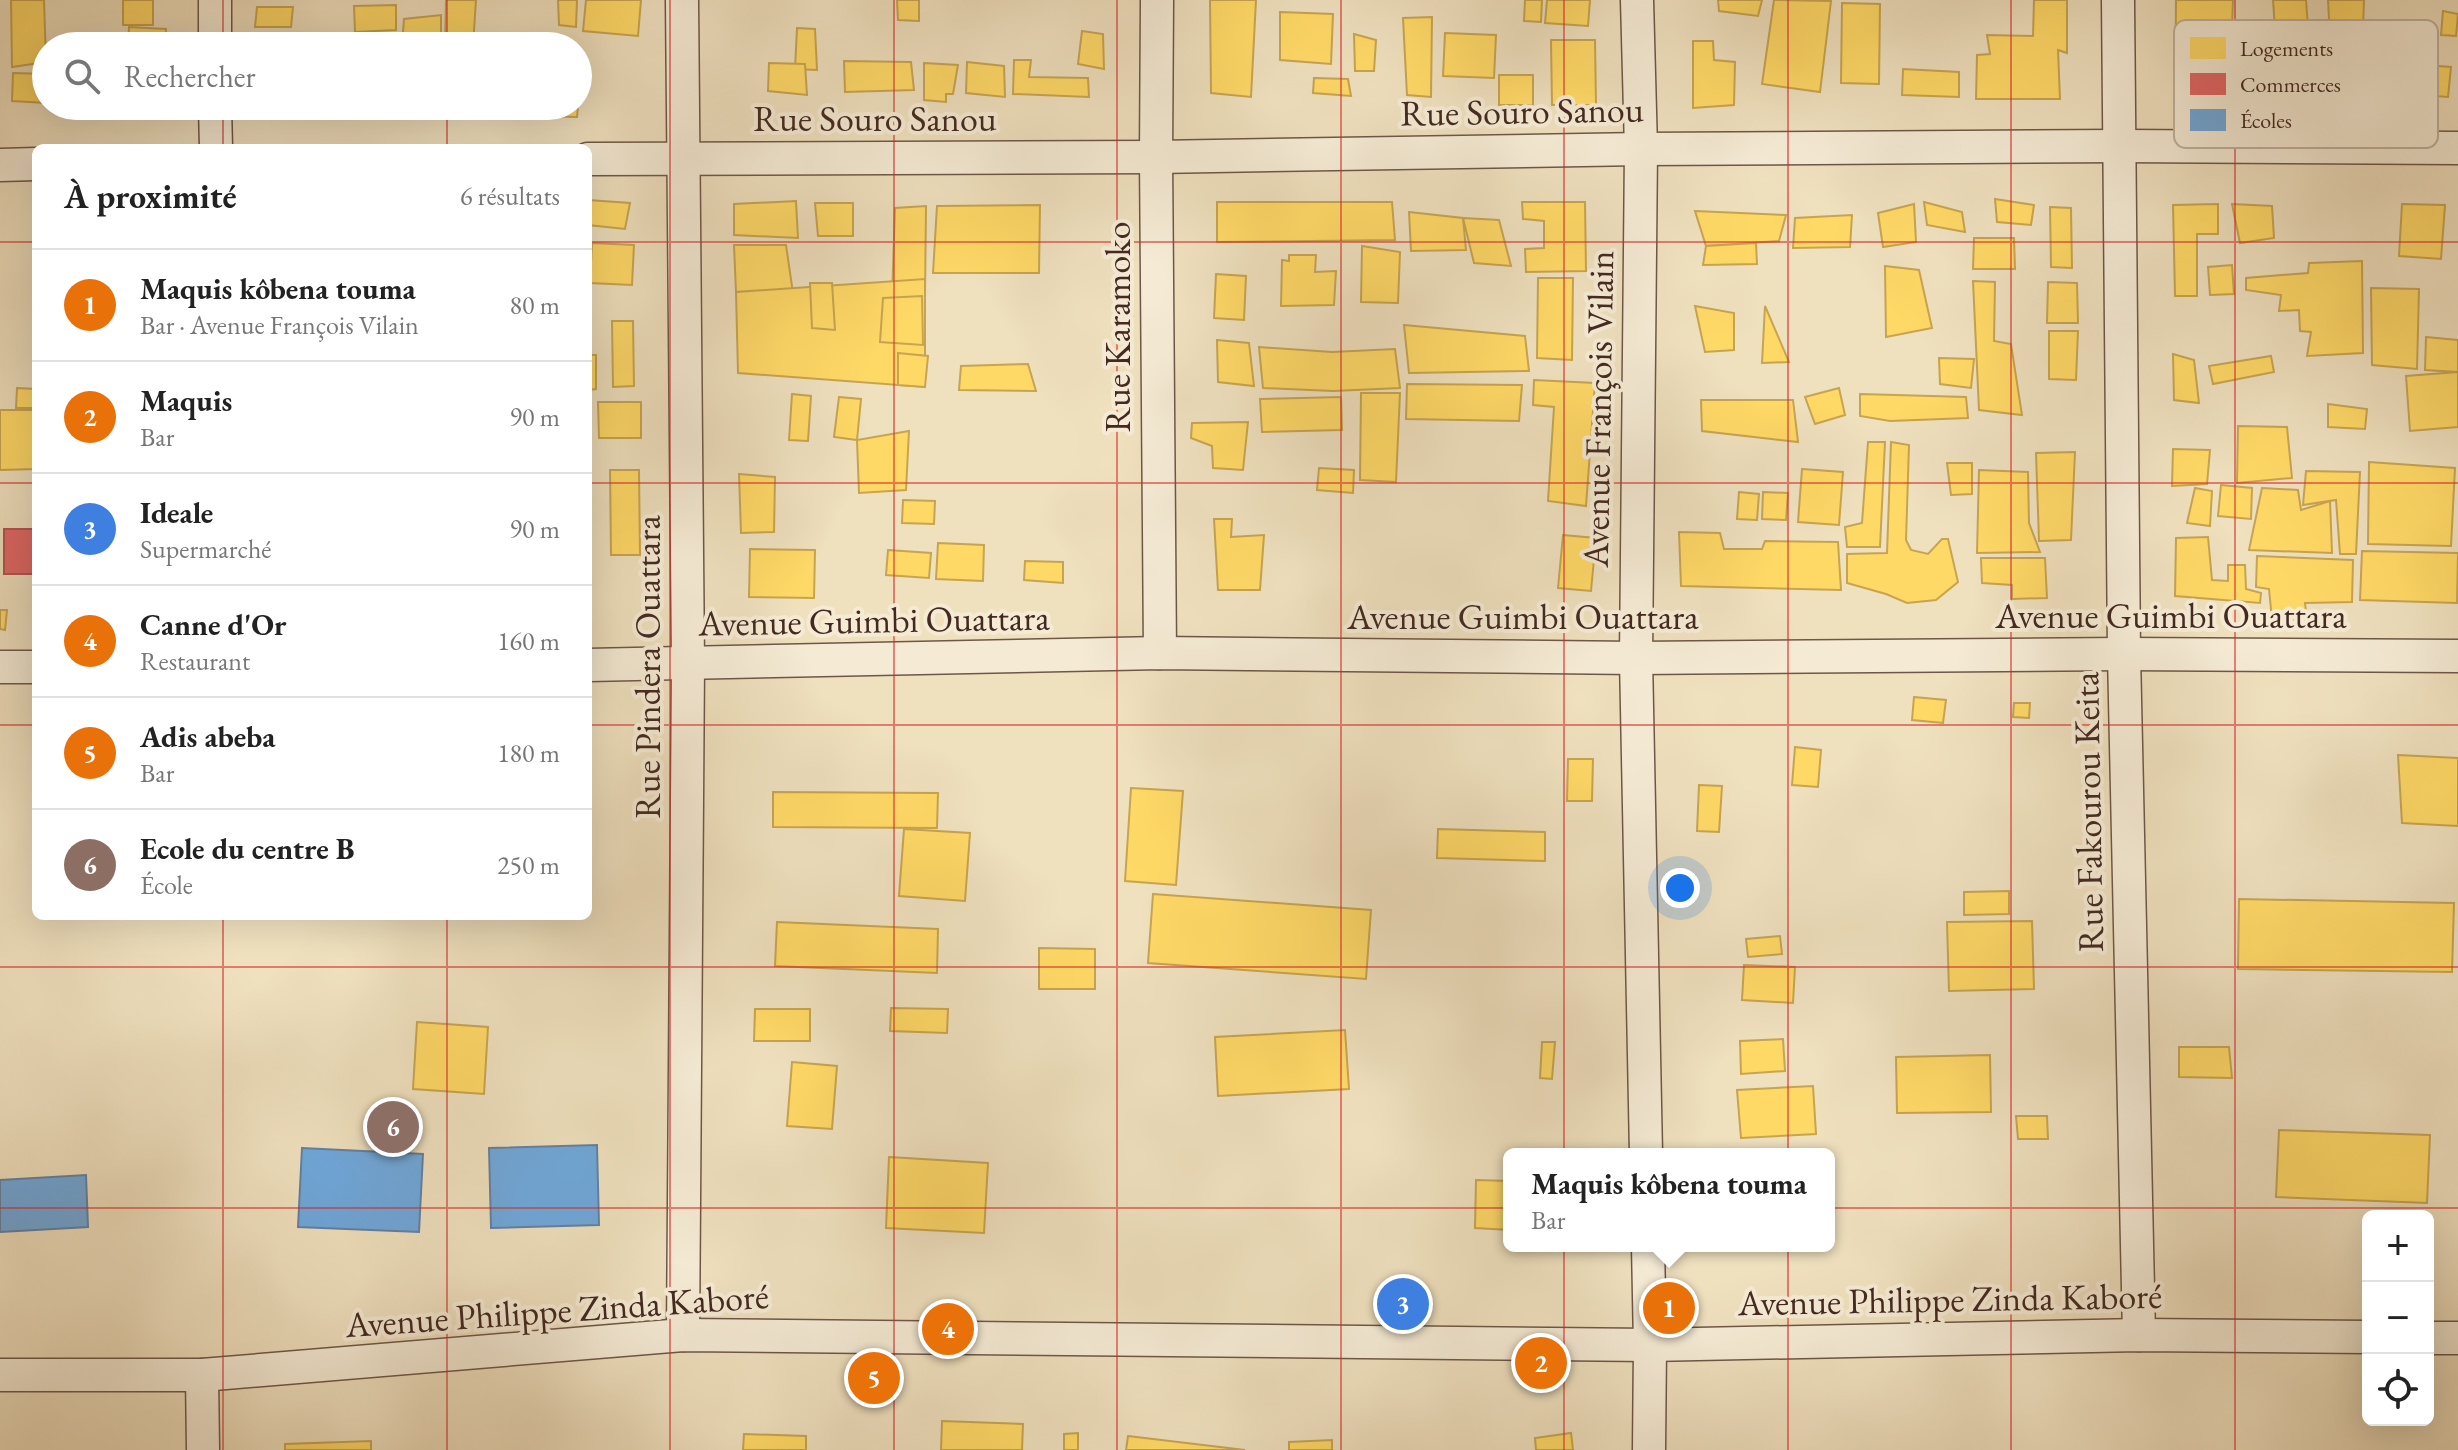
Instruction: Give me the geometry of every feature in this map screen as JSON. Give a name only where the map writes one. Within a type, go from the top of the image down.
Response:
[{"type":"street","points":[[215,0],[215,32]]},
{"type":"street","name":"Rue Pindera Ouattara","points":[[682,0],[688,664],[683,1335]]},
{"type":"street","name":"Rue Karamoko","points":[[1157,0],[1160,653]]},
{"type":"street","name":"Avenue François Vilain","points":[[1637,0],[1641,149],[1636,658],[1646,1148]]},
{"type":"street","name":"Rue Fakourou Keita","points":[[2118,0],[2124,654],[2139,1335]]},
{"type":"street","points":[[215,120],[216,144]]},
{"type":"street","name":"Rue Souro Sanou","points":[[592,159],[1156,157],[1641,149],[2174,146]]},
{"type":"street","name":"Rue Souro Sanou","points":[[2438,148],[2458,148]]},
{"type":"street","points":[[0,165],[32,164]]},
{"type":"street","name":"Avenue Guimbi Ouattara","points":[[592,665],[1160,653],[1636,658],[2124,654],[2458,656]]},
{"type":"street","points":[[0,667],[32,667]]},
{"type":"street","points":[[1648,1252],[1649,1450]]},
{"type":"street","name":"Avenue Philippe Zinda Kaboré","points":[[0,1375],[202,1375],[683,1335],[1650,1345],[2139,1335],[2362,1337]]},
{"type":"street","points":[[2434,1338],[2458,1338]]},
{"type":"street","points":[[202,1375],[203,1450]]},
{"type":"building: Logements","points":[[11,0],[44,0],[45,32],[32,32],[32,64],[12,67]]},
{"type":"building: Logements","points":[[123,0],[153,0],[153,25],[123,25]]},
{"type":"building: Logements","points":[[446,0],[476,0],[474,32],[445,32]]},
{"type":"building: Logements","points":[[558,0],[577,0],[576,27],[559,25]]},
{"type":"building: Logements","points":[[586,0],[641,0],[638,36],[583,31]]},
{"type":"building: Logements","points":[[897,0],[919,0],[919,21],[898,20]]},
{"type":"building: Logements","points":[[1210,0],[1256,0],[1251,97],[1211,93]]},
{"type":"building: Logements","points":[[1525,0],[1542,0],[1541,22],[1524,21]]},
{"type":"building: Logements","points":[[1547,0],[1590,0],[1588,26],[1545,23]]},
{"type":"building: Logements","points":[[1718,0],[1762,0],[1758,16],[1719,11]]},
{"type":"building: Logements","points":[[1774,0],[1831,1],[1820,92],[1762,84]]},
{"type":"building: Logements","points":[[2034,0],[2067,0],[2067,53],[2058,50],[2060,99],[1976,99],[1977,55],[1990,54],[1987,35],[2033,36]]},
{"type":"building: Logements","points":[[2176,0],[2233,0],[2232,20],[2176,20]]},
{"type":"building: Logements","points":[[2273,0],[2306,0],[2307,20],[2274,20]]},
{"type":"building: Logements","points":[[2328,0],[2364,0],[2363,20],[2329,20]]},
{"type":"building: Logements","points":[[1842,3],[1880,4],[1879,84],[1841,83]]},
{"type":"building: Logements","points":[[396,5],[396,30],[355,32],[354,6]]},
{"type":"building: Logements","points":[[257,7],[293,7],[291,27],[255,27]]},
{"type":"building: Logements","points":[[2443,11],[2458,14],[2456,36],[2441,35]]},
{"type":"building: Logements","points":[[1280,12],[1333,14],[1331,64],[1280,60]]},
{"type":"building: Logements","points":[[441,15],[441,32],[403,32],[404,19]]},
{"type":"building: Logements","points":[[1432,17],[1431,97],[1407,95],[1403,18]]},
{"type":"building: Logements","points":[[129,27],[166,29],[166,32],[129,32]]},
{"type":"building: Logements","points":[[797,28],[815,29],[817,70],[795,69]]},
{"type":"building: Logements","points":[[1082,31],[1103,34],[1104,69],[1078,64]]},
{"type":"building: Logements","points":[[1445,33],[1496,35],[1494,78],[1443,76]]},
{"type":"building: Logements","points":[[1354,34],[1376,40],[1374,71],[1355,71]]},
{"type":"building: Logements","points":[[1551,40],[1595,40],[1596,105],[1552,105]]},
{"type":"building: Logements","points":[[1693,41],[1713,41],[1714,60],[1735,62],[1734,105],[1693,108]]},
{"type":"building: Logements","points":[[1014,60],[1031,60],[1029,77],[1088,78],[1089,97],[1013,94]]},
{"type":"building: Logements","points":[[844,61],[911,62],[914,90],[845,92]]},
{"type":"building: Logements","points":[[967,62],[1004,66],[1005,97],[966,93]]},
{"type":"building: Logements","points":[[769,63],[805,64],[807,95],[768,91]]},
{"type":"building: Logements","points":[[924,63],[958,65],[953,94],[946,94],[946,102],[924,100]]},
{"type":"building: Logements","points":[[2438,66],[2451,67],[2448,97],[2438,96]]},
{"type":"building: Logements","points":[[1903,69],[1959,72],[1959,97],[1902,95]]},
{"type":"building: Logements","points":[[13,73],[32,74],[32,102],[12,101]]},
{"type":"building: Logements","points":[[1499,75],[1533,75],[1533,105],[1499,105]]},
{"type":"building: Logements","points":[[1314,78],[1348,79],[1351,96],[1313,93]]},
{"type":"building: Logements","points":[[1995,199],[2034,205],[2031,225],[1997,222]]},
{"type":"building: Logements","points":[[592,200],[630,203],[625,229],[592,225]]},
{"type":"building: Logements","points":[[796,201],[798,238],[734,235],[734,204]]},
{"type":"building: Logements","points":[[1217,202],[1392,202],[1395,240],[1217,242]]},
{"type":"building: Logements","points":[[1522,202],[1585,202],[1586,271],[1526,272],[1525,249],[1544,248],[1544,221],[1523,219]]},
{"type":"building: Logements","points":[[1924,202],[1962,212],[1965,232],[1927,225]]},
{"type":"building: Logements","points":[[815,203],[853,203],[853,236],[818,236]]},
{"type":"building: Logements","points":[[1914,204],[1916,242],[1883,247],[1878,213]]},
{"type":"building: Logements","points":[[2218,204],[2218,234],[2197,234],[2197,296],[2175,296],[2173,205]]},
{"type":"building: Logements","points":[[2232,204],[2272,206],[2274,238],[2240,243]]},
{"type":"building: Logements","points":[[2402,204],[2445,205],[2441,259],[2399,256]]},
{"type":"building: Logements","points":[[1040,205],[1039,273],[933,273],[937,206]]},
{"type":"building: Logements","points":[[926,206],[925,297],[892,297],[895,208]]},
{"type":"building: Logements","points":[[2050,207],[2071,208],[2072,268],[2051,267]]},
{"type":"building: Logements","points":[[1695,211],[1786,215],[1779,241],[1706,246]]},
{"type":"building: Logements","points":[[1409,212],[1463,218],[1466,250],[1411,251]]},
{"type":"building: Logements","points":[[1852,215],[1850,247],[1793,248],[1795,218]]},
{"type":"building: Logements","points":[[1463,218],[1499,220],[1511,266],[1474,263]]},
{"type":"building: Logements","points":[[1974,238],[2014,238],[2015,269],[1973,269]]},
{"type":"building: Logements","points":[[592,243],[634,245],[632,285],[592,283]]},
{"type":"building: Logements","points":[[1756,243],[1757,264],[1703,265],[1706,246]]},
{"type":"building: Logements","points":[[734,245],[786,245],[793,293],[736,292]]},
{"type":"building: Logements","points":[[1362,246],[1400,252],[1398,303],[1361,302]]},
{"type":"building: Logements","points":[[1289,255],[1316,255],[1315,272],[1336,271],[1334,305],[1281,306],[1282,260],[1289,261]]},
{"type":"building: Logements","points":[[2362,261],[2363,353],[2307,356],[2311,332],[2300,331],[2299,310],[2279,311],[2281,295],[2246,290],[2246,278],[2308,273],[2309,263]]},
{"type":"building: Logements","points":[[2232,265],[2234,294],[2210,295],[2208,267]]},
{"type":"building: Logements","points":[[1885,266],[1919,270],[1932,328],[1886,337]]},
{"type":"building: Logements","points":[[1216,274],[1246,276],[1244,320],[1214,318]]},
{"type":"building: Logements","points":[[1538,278],[1573,278],[1572,360],[1537,358]]},
{"type":"building: Logements","points":[[925,279],[925,387],[738,373],[736,292]]},
{"type":"building: Logements","points":[[1973,281],[1995,282],[1994,341],[2011,344],[2022,415],[1979,410]]},
{"type":"building: Logements","points":[[2048,282],[2077,283],[2078,323],[2047,323]]},
{"type":"building: Logements","points":[[810,283],[832,283],[835,330],[812,328]]},
{"type":"building: Logements","points":[[2371,288],[2419,289],[2417,369],[2372,365]]},
{"type":"building: Logements","points":[[922,296],[923,345],[880,342],[883,298]]},
{"type":"building: Logements","points":[[1695,306],[1734,313],[1734,350],[1705,352]]},
{"type":"building: Logements","points":[[1765,306],[1789,362],[1762,363]]},
{"type":"building: Logements","points":[[612,321],[633,321],[634,386],[613,387]]},
{"type":"building: Logements","points":[[1404,325],[1525,336],[1529,371],[1409,373]]},
{"type":"building: Logements","points":[[2049,331],[2078,331],[2076,380],[2049,379]]},
{"type":"building: Logements","points":[[2426,337],[2458,340],[2458,372],[2425,370]]},
{"type":"building: Logements","points":[[1217,340],[1249,343],[1254,386],[1218,382]]},
{"type":"building: Logements","points":[[1259,347],[1332,352],[1395,349],[1400,388],[1333,391],[1263,388]]},
{"type":"building: Logements","points":[[898,353],[928,356],[925,387],[898,385]]},
{"type":"building: Logements","points":[[2173,354],[2194,360],[2199,403],[2174,400]]},
{"type":"building: Logements","points":[[592,355],[596,355],[596,389],[592,390]]},
{"type":"building: Logements","points":[[2271,356],[2274,372],[2213,384],[2209,366]]},
{"type":"building: Logements","points":[[1939,358],[1974,359],[1971,388],[1940,384]]},
{"type":"building: Logements","points":[[1028,364],[1036,391],[959,390],[961,366]]},
{"type":"building: Logements","points":[[2458,372],[2458,427],[2410,431],[2406,376]]},
{"type":"building: Logements","points":[[1534,380],[1595,383],[1586,506],[1548,501],[1554,407],[1533,405]]},
{"type":"building: Logements","points":[[1407,384],[1522,385],[1519,421],[1406,419]]},
{"type":"building: Logements","points":[[17,388],[32,389],[32,408],[16,408]]},
{"type":"building: Logements","points":[[1839,388],[1845,415],[1815,424],[1805,397]]},
{"type":"building: Logements","points":[[1361,393],[1400,393],[1396,482],[1360,480]]},
{"type":"building: Logements","points":[[792,394],[811,396],[808,441],[789,440]]},
{"type":"building: Logements","points":[[1860,394],[1966,397],[1968,418],[1890,421],[1860,416]]},
{"type":"building: Logements","points":[[839,397],[861,399],[857,440],[834,437]]},
{"type":"building: Logements","points":[[1341,397],[1342,430],[1262,432],[1260,399]]},
{"type":"building: Logements","points":[[1701,400],[1793,400],[1798,442],[1702,431]]},
{"type":"building: Logements","points":[[598,402],[641,402],[641,438],[599,438]]},
{"type":"building: Logements","points":[[2328,404],[2367,409],[2365,429],[2328,427]]},
{"type":"building: Logements","points":[[0,410],[32,410],[32,469],[0,470]]},
{"type":"building: Logements","points":[[1248,422],[1243,470],[1213,468],[1212,446],[1191,438],[1192,423]]},
{"type":"building: Logements","points":[[2238,426],[2287,427],[2292,478],[2237,483]]},
{"type":"building: Logements","points":[[909,431],[906,490],[859,493],[857,440]]},
{"type":"building: Logements","points":[[1868,442],[1885,442],[1880,547],[1847,547],[1845,527],[1862,523]]},
{"type":"building: Logements","points":[[1891,442],[1909,445],[1906,540],[1911,550],[1928,554],[1942,539],[1948,539],[1958,582],[1936,600],[1907,603],[1847,583],[1847,554],[1887,553]]},
{"type":"building: Logements","points":[[2173,449],[2210,450],[2207,484],[2172,486]]},
{"type":"building: Logements","points":[[2075,452],[2071,540],[2039,541],[2036,453]]},
{"type":"building: Logements","points":[[2369,462],[2455,468],[2451,546],[2368,544]]},
{"type":"building: Logements","points":[[1947,463],[1972,463],[1972,494],[1951,495]]},
{"type":"building: Logements","points":[[1319,468],[1354,470],[1353,493],[1317,490]]},
{"type":"building: Logements","points":[[1802,469],[1843,472],[1839,525],[1798,522]]},
{"type":"building: Logements","points":[[610,470],[639,470],[640,555],[611,555]]},
{"type":"building: Logements","points":[[1979,470],[2028,472],[2029,523],[2040,552],[1977,553]]},
{"type":"building: Logements","points":[[2306,471],[2360,472],[2356,554],[2340,554],[2336,500],[2303,505]]},
{"type":"building: Logements","points":[[739,474],[775,477],[774,532],[741,533]]},
{"type":"building: Logements","points":[[2221,485],[2252,488],[2251,519],[2218,516]]},
{"type":"building: Logements","points":[[2195,488],[2212,491],[2210,526],[2187,523]]},
{"type":"building: Logements","points":[[2262,488],[2298,490],[2301,510],[2330,501],[2332,553],[2249,550]]},
{"type":"building: Logements","points":[[1739,492],[1759,494],[1757,520],[1737,519]]},
{"type":"building: Logements","points":[[1763,492],[1788,493],[1786,520],[1762,519]]},
{"type":"building: Logements","points":[[903,500],[935,501],[934,524],[902,523]]},
{"type":"building: Logements","points":[[1214,519],[1232,519],[1231,537],[1264,535],[1260,590],[1218,590]]},
{"type":"building: Logements","points":[[1679,532],[1720,533],[1724,549],[1762,549],[1765,541],[1838,542],[1841,590],[1681,586]]},
{"type":"building: Logements","points":[[1563,535],[1596,538],[1591,591],[1558,588]]},
{"type":"building: Logements","points":[[2208,537],[2212,580],[2228,581],[2228,565],[2245,565],[2246,589],[2261,593],[2260,603],[2175,596],[2176,538]]},
{"type":"building: Logements","points":[[938,543],[984,545],[983,581],[936,579]]},
{"type":"building: Logements","points":[[750,549],[815,550],[814,598],[749,597]]},
{"type":"building: Logements","points":[[888,550],[931,553],[929,578],[886,575]]},
{"type":"building: Logements","points":[[2362,551],[2458,553],[2457,603],[2360,600]]},
{"type":"building: Logements","points":[[2257,556],[2353,560],[2352,602],[2305,603],[2307,620],[2272,619],[2269,589],[2256,587]]},
{"type":"building: Logements","points":[[1981,558],[2045,558],[2047,598],[2012,599],[2012,585],[1982,583]]},
{"type":"building: Logements","points":[[1025,561],[1063,562],[1063,583],[1024,580]]},
{"type":"building: Logements","points":[[0,610],[7,610],[5,630],[0,629]]},
{"type":"building: Logements","points":[[1914,697],[1946,700],[1943,723],[1912,720]]},
{"type":"building: Logements","points":[[2014,703],[2030,703],[2029,718],[2013,717]]},
{"type":"building: Logements","points":[[1795,747],[1821,750],[1818,787],[1792,785]]},
{"type":"building: Logements","points":[[2398,755],[2458,758],[2458,826],[2402,823]]},
{"type":"building: Logements","points":[[1568,759],[1593,759],[1592,801],[1567,801]]},
{"type":"building: Logements","points":[[1699,785],[1722,786],[1719,832],[1697,831]]},
{"type":"building: Logements","points":[[1131,788],[1183,791],[1176,885],[1125,881]]},
{"type":"building: Logements","points":[[773,792],[938,793],[937,828],[773,827]]},
{"type":"building: Logements","points":[[904,829],[970,833],[965,901],[899,896]]},
{"type":"building: Logements","points":[[1438,829],[1545,832],[1545,861],[1437,858]]},
{"type":"building: Logements","points":[[2009,891],[2009,914],[1964,915],[1964,892]]},
{"type":"building: Logements","points":[[1153,894],[1371,910],[1366,979],[1148,963]]},
{"type":"building: Logements","points":[[2239,899],[2454,903],[2452,972],[2238,969]]},
{"type":"building: Logements","points":[[2032,921],[2034,989],[1949,991],[1947,922]]},
{"type":"building: Logements","points":[[777,922],[938,929],[937,973],[775,966]]},
{"type":"building: Logements","points":[[1780,936],[1782,954],[1748,957],[1746,939]]},
{"type":"building: Logements","points":[[1039,948],[1095,949],[1095,989],[1039,989]]},
{"type":"building: Logements","points":[[1744,965],[1795,967],[1793,1003],[1742,1000]]},
{"type":"building: Logements","points":[[891,1008],[948,1009],[947,1033],[890,1031]]},
{"type":"building: Logements","points":[[755,1009],[810,1009],[810,1041],[754,1041]]},
{"type":"building: Logements","points":[[417,1022],[488,1027],[484,1094],[413,1089]]},
{"type":"building: Logements","points":[[1345,1030],[1349,1089],[1218,1096],[1215,1037]]},
{"type":"building: Logements","points":[[1783,1039],[1785,1071],[1741,1074],[1740,1041]]},
{"type":"building: Logements","points":[[1542,1042],[1555,1042],[1552,1079],[1540,1078]]},
{"type":"building: Logements","points":[[2179,1047],[2229,1047],[2232,1078],[2179,1077]]},
{"type":"building: Logements","points":[[1990,1055],[1991,1112],[1897,1113],[1896,1057]]},
{"type":"building: Logements","points":[[792,1062],[837,1066],[832,1129],[787,1126]]},
{"type":"building: Logements","points":[[1813,1086],[1816,1134],[1741,1138],[1737,1090]]},
{"type":"building: Logements","points":[[2016,1116],[2047,1116],[2048,1139],[2018,1139]]},
{"type":"building: Logements","points":[[2279,1130],[2430,1135],[2427,1203],[2276,1197]]},
{"type":"building: Logements","points":[[889,1157],[988,1163],[984,1233],[886,1228]]},
{"type":"building: Logements","points":[[1476,1180],[1503,1181],[1503,1230],[1475,1228]]},
{"type":"building: Logements","points":[[942,1421],[1023,1424],[1022,1450],[941,1450]]},
{"type":"building: Logements","points":[[1078,1433],[1078,1450],[1064,1450],[1064,1434]]},
{"type":"building: Logements","points":[[1571,1433],[1573,1450],[1536,1450],[1535,1438]]},
{"type":"building: Logements","points":[[744,1434],[806,1436],[806,1450],[743,1450]]},
{"type":"building: Logements","points":[[1128,1436],[1245,1450],[1126,1450]]},
{"type":"building: Logements","points":[[1332,1440],[1332,1450],[1289,1450],[1289,1442]]},
{"type":"building: Logements","points":[[371,1441],[371,1450],[285,1450],[285,1444]]},
{"type":"building: Commerces","points":[[4,529],[32,529],[32,574],[4,574]]},
{"type":"building: Écoles","points":[[597,1145],[599,1225],[491,1228],[489,1148]]},
{"type":"building: Écoles","points":[[302,1148],[423,1154],[419,1232],[298,1227]]},
{"type":"building: Écoles","points":[[86,1175],[88,1227],[0,1232],[0,1180]]},
{"type":"place","name":"Ecole du centre B","points":[[393,1127]]},
{"type":"place","name":"Ideale","points":[[1403,1304]]},
{"type":"place","name":"Maquis kôbena touma","points":[[1669,1308]]},
{"type":"place","name":"Canne d'Or","points":[[948,1329]]},
{"type":"place","name":"Maquis","points":[[1541,1363]]},
{"type":"place","name":"Adis abeba","points":[[874,1378]]}]
